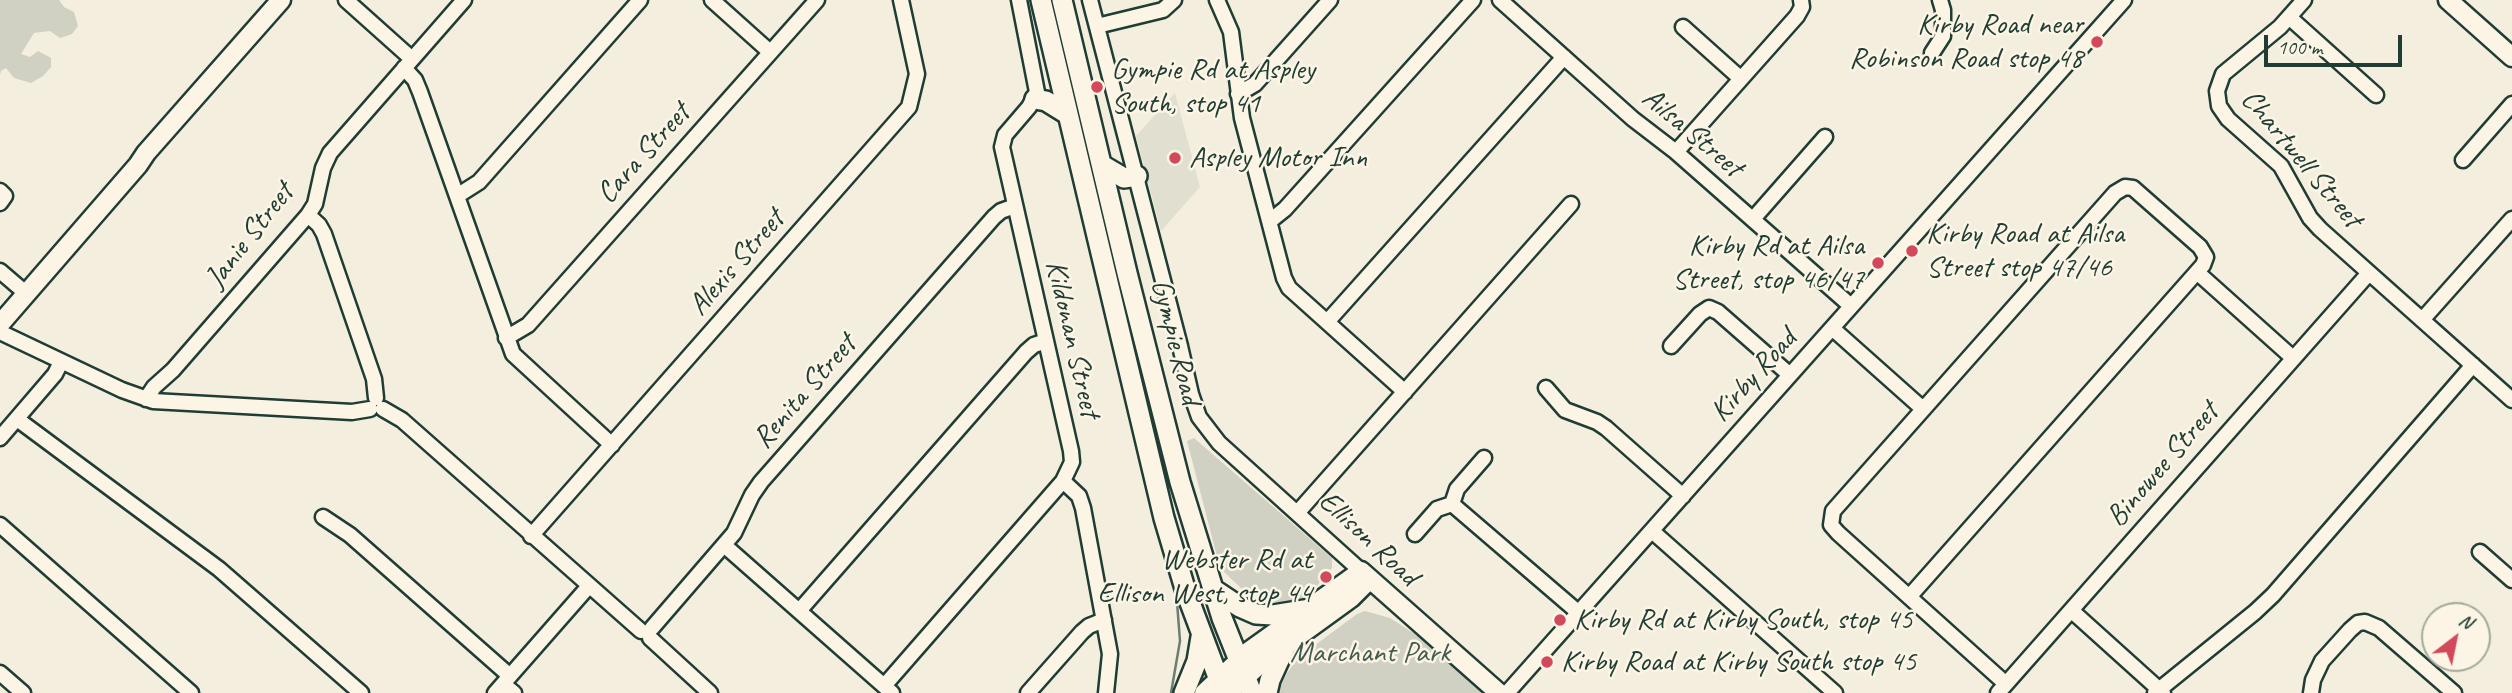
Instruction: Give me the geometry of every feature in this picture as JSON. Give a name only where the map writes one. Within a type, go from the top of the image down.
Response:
[{"type":"highway","name":"Gympie Road","points":[[1041,0],[1164,518],[1201,634],[1223,688]]},
{"type":"highway","name":"Gympie Road","points":[[1062,0],[1180,482],[1213,589],[1245,676]]},
{"type":"highway","points":[[1058,72],[1037,94],[1067,114]]},
{"type":"highway","points":[[1101,165],[1124,178],[1137,177]]},
{"type":"highway","points":[[1213,589],[1256,614],[1273,615],[1304,610]]},
{"type":"highway","points":[[1184,693],[1197,662],[1201,634]]},
{"type":"highway","points":[[1268,693],[1273,671],[1286,645]]},
{"type":"main road","points":[[0,324],[281,0]]},
{"type":"main road","points":[[2448,0],[2512,57]]},
{"type":"main road","points":[[0,312],[134,162],[146,153]]},
{"type":"main road","points":[[1204,693],[1223,688],[1245,676],[1351,598],[1366,575]]},
{"type":"main road","points":[[1245,676],[1304,610],[1366,575]]},
{"type":"main road","name":"Ellison Road","points":[[1366,575],[1499,693]]},
{"type":"main road","points":[[1351,598],[1393,600]]},
{"type":"street","points":[[346,0],[408,64],[513,354],[612,445]]},
{"type":"street","name":"Janie Street","points":[[146,399],[309,215],[317,199],[323,168],[330,153],[464,0]]},
{"type":"street","points":[[457,196],[479,182],[640,0]]},
{"type":"street","points":[[712,0],[770,51]]},
{"type":"street","name":"Cara Street","points":[[506,338],[528,325],[817,0]]},
{"type":"street","name":"Alexis Street","points":[[531,536],[909,107],[917,74],[901,0]]},
{"type":"street","points":[[1019,0],[1037,94]]},
{"type":"street","name":"Gympie Road","points":[[1090,0],[1191,394],[1203,423]]},
{"type":"street","points":[[1097,26],[1163,10],[1174,0]]},
{"type":"street","points":[[1217,0],[1231,32],[1242,118],[1283,278],[1289,288],[1405,392]]},
{"type":"street","points":[[1238,94],[1255,84],[1330,0]]},
{"type":"street","points":[[1270,221],[1286,209],[1473,0]]},
{"type":"street","name":"Ailsa Street","points":[[1500,0],[1633,119],[1676,152],[1851,306]]},
{"type":"street","points":[[1676,152],[1797,16],[1802,7],[1801,0]]},
{"type":"street","points":[[1932,53],[1943,36],[1943,10],[1940,0]]},
{"type":"street","name":"Kirby Road","points":[[1507,693],[2124,0]]},
{"type":"street","name":"Chartwell Street","points":[[2304,0],[2289,17],[2223,74],[2217,91],[2219,106],[2234,124],[2281,166],[2315,224],[2512,400]]},
{"type":"street","points":[[2289,17],[2376,94]]},
{"type":"street","points":[[1683,27],[1740,78]]},
{"type":"street","points":[[1327,322],[1564,57]]},
{"type":"street","name":"Kildonan Street","points":[[1037,94],[1005,135],[1002,143],[1072,456],[1063,481]]},
{"type":"street","points":[[2463,160],[2512,104]]},
{"type":"street","points":[[1753,219],[1825,137]]},
{"type":"street","points":[[1909,597],[2198,273],[2206,259],[2203,250],[2139,193],[2125,187],[2115,192],[1836,506],[1826,521],[1909,597],[2002,689]]},
{"type":"street","points":[[0,191],[5,196],[0,203]]},
{"type":"street","points":[[1298,512],[1571,204]]},
{"type":"street","name":"Renita Street","points":[[648,633],[734,533],[761,482],[994,217],[1015,206]]},
{"type":"street","points":[[309,215],[324,234],[374,379],[376,405]]},
{"type":"street","points":[[2422,320],[2509,228]]},
{"type":"street","points":[[0,271],[21,289]]},
{"type":"street","name":"Binowee Street","points":[[2002,689],[2369,272]]},
{"type":"street","points":[[2198,273],[2293,358]]},
{"type":"street","points":[[1671,346],[1700,314],[1709,308],[1718,312],[1790,375]]},
{"type":"street","points":[[1832,328],[1923,409]]},
{"type":"street","points":[[0,332],[146,399],[352,412],[376,405],[402,420],[531,536],[648,633],[710,693]]},
{"type":"street","points":[[799,611],[1026,352],[1034,345],[1046,341]]},
{"type":"street","points":[[0,438],[55,374],[61,362]]},
{"type":"street","points":[[2071,611],[2159,692],[2273,595],[2473,365]]},
{"type":"street","points":[[169,402],[173,370]]},
{"type":"street","points":[[1546,387],[1565,410],[1606,428],[1682,496]]},
{"type":"street","points":[[17,419],[219,569],[361,693]]},
{"type":"street","name":"Ellison Road","points":[[1203,423],[1219,443],[1366,575]]},
{"type":"street","points":[[1452,504],[1457,489],[1485,458]]},
{"type":"street","points":[[724,545],[888,689],[1063,481],[1079,496],[1082,503],[1111,664],[1106,693]]},
{"type":"street","points":[[1415,534],[1437,509],[1452,504]]},
{"type":"street","points":[[1452,504],[1579,613]]},
{"type":"street","points":[[323,517],[350,535],[505,686],[589,586]]},
{"type":"street","points":[[0,525],[191,693]]},
{"type":"street","points":[[1652,531],[1835,693]]},
{"type":"street","points":[[2480,552],[2512,580]]},
{"type":"street","points":[[1028,693],[1086,628],[1104,620]]},
{"type":"street","points":[[2311,693],[2313,680],[2322,661],[2350,630],[2361,622],[2369,622],[2379,628],[2454,693]]},
{"type":"street","points":[[0,673],[23,693]]},
{"type":"shaded area","points":[[1175,93],[1200,187],[1161,231],[1136,136]]},
{"type":"green space","points":[[0,0],[59,0],[64,7],[74,12],[78,26],[72,34],[60,38],[50,31],[34,33],[21,54],[30,57],[38,51],[51,58],[51,67],[31,83],[14,78],[6,68],[0,75]]},
{"type":"green space","points":[[1194,438],[1332,558],[1332,568],[1308,596],[1293,603],[1272,602],[1242,589],[1220,568],[1187,441]]},
{"type":"green space","name":"Marchant Park","points":[[1365,611],[1390,618],[1418,636],[1485,693],[1277,693],[1299,657],[1357,614]]},
{"type":"waterway","points":[[1171,693],[1180,641],[1177,602]]},
{"type":"place","name":"Kirby Road near Robinson Road stop 48","points":[[2097,42]]},
{"type":"place","name":"Gympie Rd at Aspley South, stop 41","points":[[1097,87]]},
{"type":"place","name":"Aspley Motor Inn","points":[[1175,158]]},
{"type":"place","name":"Kirby Road at Ailsa Street stop 47/46","points":[[1912,251]]},
{"type":"place","name":"Kirby Rd at Ailsa Street, stop 46/47","points":[[1878,263]]},
{"type":"place","name":"Webster Rd at Ellison West, stop 44","points":[[1326,577]]},
{"type":"place","name":"Kirby Rd at Kirby South, stop 45","points":[[1560,620]]},
{"type":"place","name":"Kirby Road at Kirby South stop 45","points":[[1547,662]]}]
